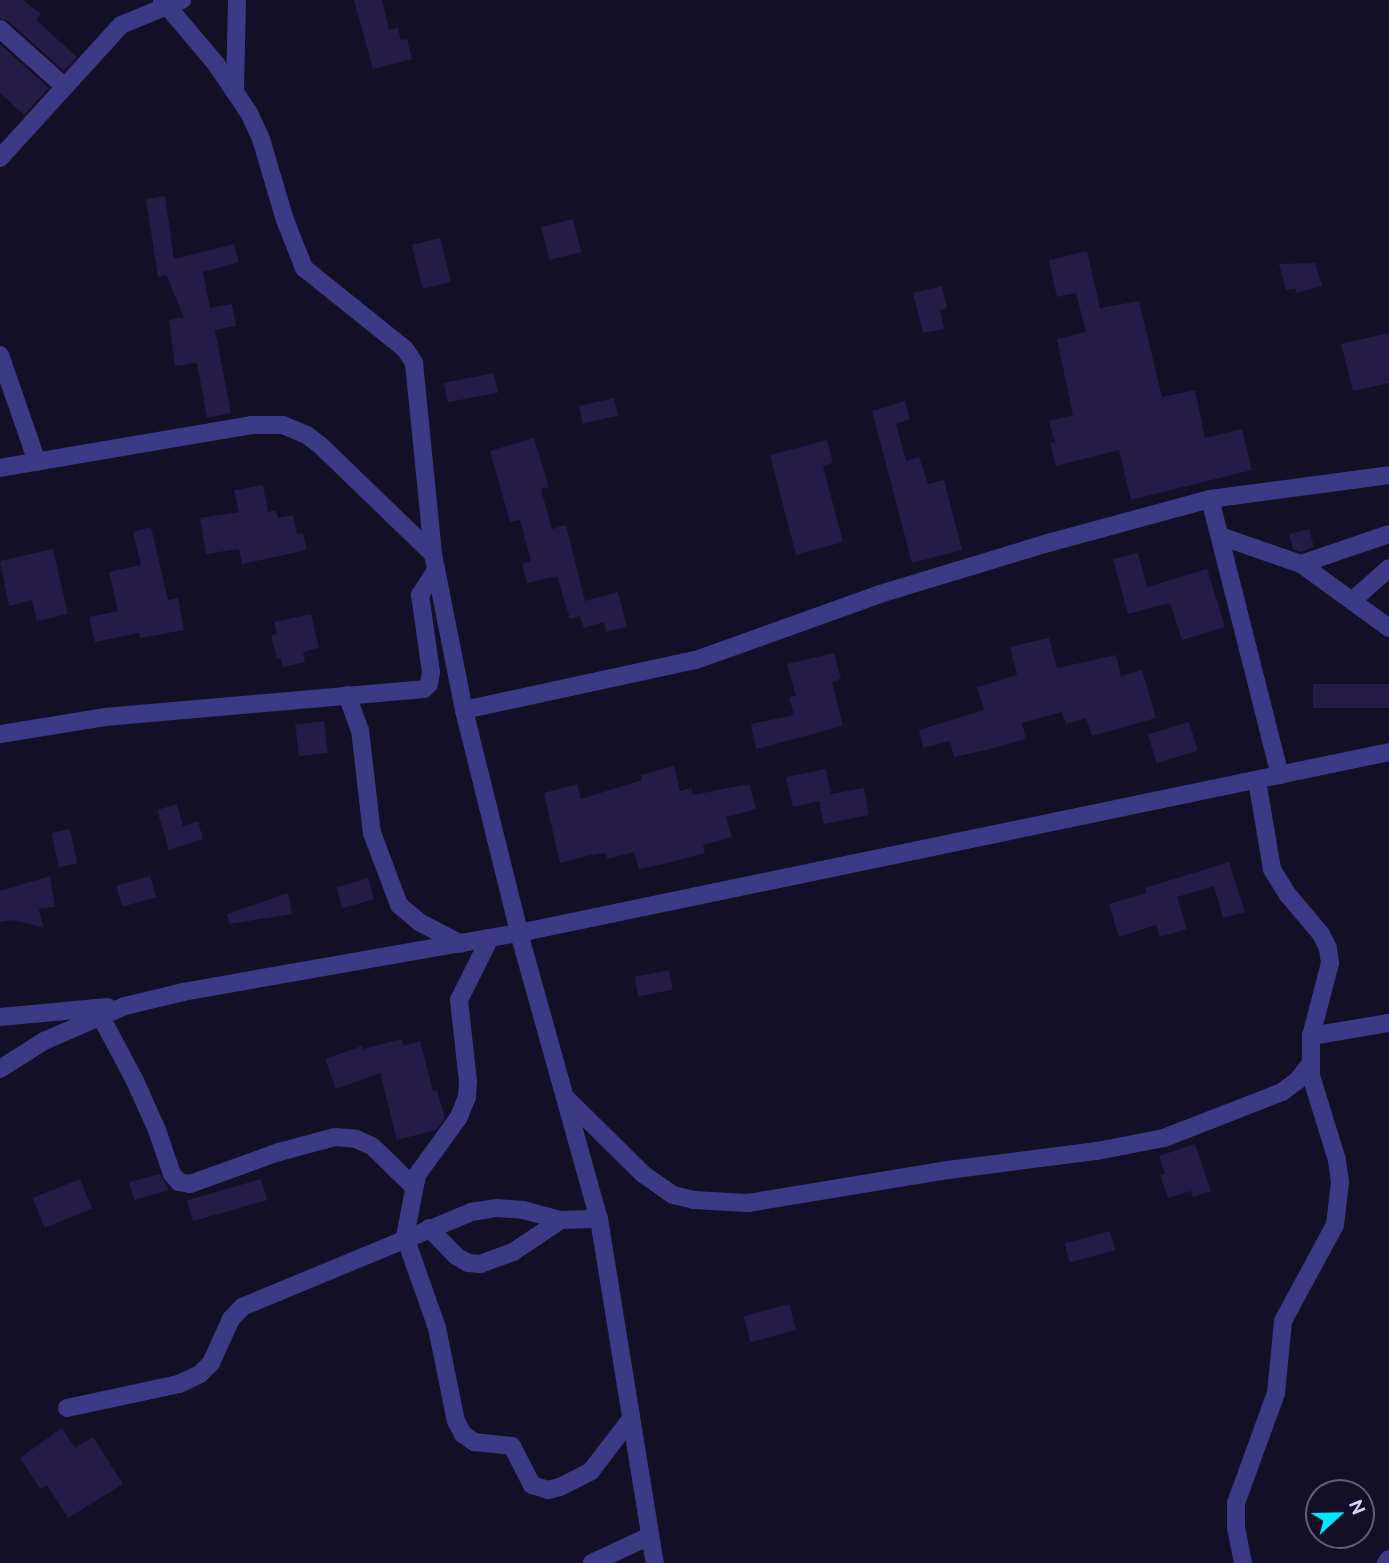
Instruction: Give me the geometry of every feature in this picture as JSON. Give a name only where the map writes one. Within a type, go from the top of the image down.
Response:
[{"type":"street","points":[[235,89],[237,0]]},
{"type":"street","points":[[0,158],[121,25],[170,2],[235,89],[261,139],[285,220],[303,268],[405,349],[414,363],[435,562],[464,710],[519,933],[599,1219],[655,1563]]},
{"type":"street","points":[[0,29],[64,86]]},
{"type":"street","points":[[0,355],[37,462]]},
{"type":"street","points":[[0,468],[251,425],[283,425],[320,445],[435,562]]},
{"type":"street","points":[[464,710],[696,660],[880,594],[1048,543],[1210,499],[1389,475]]},
{"type":"street","points":[[1210,499],[1280,775]]},
{"type":"street","points":[[1301,564],[1389,534]]},
{"type":"street","points":[[1220,536],[1301,564],[1389,628]]},
{"type":"street","points":[[0,734],[105,718],[413,691],[429,684],[431,672],[419,603],[422,588],[435,562]]},
{"type":"street","points":[[1353,600],[1389,568]]},
{"type":"street","points":[[347,695],[362,738],[372,833],[399,905],[419,922],[461,944]]},
{"type":"street","points":[[0,1017],[125,1006],[183,992],[490,939],[1389,752]]},
{"type":"street","points":[[1243,1563],[1236,1527],[1236,1503],[1276,1393],[1283,1321],[1335,1225],[1339,1205],[1337,1160],[1315,1097],[1311,1063],[1311,1037],[1330,963],[1328,948],[1321,934],[1288,895],[1272,869],[1258,780]]},
{"type":"street","points":[[490,939],[459,1000],[468,1082],[467,1097],[459,1117],[413,1186],[405,1237],[437,1328],[451,1403],[463,1434],[474,1442],[512,1446],[532,1485],[548,1490],[561,1487],[591,1471],[630,1420]]},
{"type":"street","points":[[0,1069],[44,1041],[125,1006]]},
{"type":"street","points":[[100,1017],[135,1081],[157,1130],[172,1174],[179,1182],[190,1184],[279,1152],[335,1137],[356,1139],[372,1146],[413,1186]]},
{"type":"street","points":[[1311,1037],[1389,1023]]},
{"type":"street","points":[[565,1097],[643,1174],[673,1195],[694,1200],[748,1203],[948,1170],[1097,1151],[1164,1138],[1282,1092],[1298,1080],[1311,1063]]},
{"type":"street","points":[[67,1408],[179,1384],[200,1374],[211,1363],[231,1319],[242,1307],[405,1237],[471,1212],[496,1208],[523,1210],[561,1220],[599,1219]]},
{"type":"street","points":[[429,1228],[456,1256],[480,1264],[513,1252],[561,1220]]},
{"type":"street","points":[[592,1563],[650,1536]]},
{"type":"building","points":[[0,0],[23,0],[41,14],[36,20],[77,57],[64,71],[8,21],[0,18]]},
{"type":"building","points":[[354,0],[382,0],[389,30],[398,28],[401,40],[407,39],[412,59],[373,69]]},
{"type":"building","points":[[0,44],[49,88],[24,115],[0,93]]},
{"type":"building","points":[[165,196],[174,259],[234,244],[239,262],[203,272],[210,308],[232,304],[236,326],[215,330],[231,413],[207,418],[197,363],[175,366],[169,320],[184,317],[166,275],[158,277],[146,199]]},
{"type":"building","points":[[573,219],[581,252],[549,260],[541,227]]},
{"type":"building","points":[[440,238],[451,282],[423,289],[412,245]]},
{"type":"building","points":[[1087,251],[1100,308],[1139,301],[1162,397],[1195,390],[1205,438],[1242,429],[1252,470],[1131,500],[1119,450],[1056,466],[1050,443],[1055,442],[1049,421],[1073,415],[1057,339],[1086,332],[1076,293],[1057,297],[1049,260]]},
{"type":"building","points":[[1315,263],[1322,286],[1297,293],[1295,288],[1286,290],[1279,264]]},
{"type":"building","points":[[942,286],[947,308],[940,310],[944,329],[923,333],[913,293]]},
{"type":"building","points":[[1389,333],[1389,383],[1353,391],[1341,344]]},
{"type":"building","points":[[494,373],[498,393],[448,402],[444,383]]},
{"type":"building","points":[[614,398],[618,416],[583,424],[579,406]]},
{"type":"building","points":[[905,401],[910,419],[896,424],[906,461],[919,457],[928,484],[944,480],[962,550],[912,563],[872,411]]},
{"type":"building","points":[[534,438],[549,487],[541,489],[552,529],[566,525],[585,601],[618,592],[627,627],[606,632],[604,622],[584,628],[580,616],[570,619],[557,576],[527,583],[522,564],[531,561],[520,520],[510,522],[490,451]]},
{"type":"building","points":[[827,440],[833,463],[823,466],[843,542],[796,555],[770,455]]},
{"type":"building","points":[[263,485],[268,512],[276,510],[278,518],[293,515],[297,534],[303,533],[307,550],[242,564],[239,549],[206,554],[200,518],[239,512],[234,490]]},
{"type":"building","points":[[151,527],[168,600],[178,598],[184,630],[140,638],[139,633],[95,642],[89,617],[118,611],[109,572],[141,565],[133,532]]},
{"type":"building","points":[[1309,529],[1314,547],[1301,552],[1293,549],[1289,534]]},
{"type":"building","points":[[53,549],[68,614],[37,621],[32,600],[9,606],[0,561]]},
{"type":"building","points":[[1138,553],[1147,587],[1207,569],[1225,627],[1182,640],[1170,603],[1128,614],[1113,559]]},
{"type":"building","points":[[311,614],[319,648],[303,652],[305,662],[283,667],[281,658],[277,659],[271,636],[277,634],[274,622]]},
{"type":"building","points":[[1049,638],[1057,668],[1116,655],[1121,676],[1142,670],[1156,718],[1092,736],[1086,718],[1066,724],[1062,712],[1022,723],[1026,739],[982,751],[954,757],[950,741],[923,748],[919,730],[984,710],[977,687],[1017,675],[1010,647]]},
{"type":"building","points":[[834,653],[841,679],[832,682],[843,726],[756,749],[751,724],[794,715],[789,697],[796,696],[787,664]]},
{"type":"building","points":[[1313,684],[1389,684],[1389,708],[1313,708]]},
{"type":"building","points":[[324,721],[328,753],[299,756],[295,725]]},
{"type":"building","points":[[1189,722],[1198,751],[1157,763],[1148,735]]},
{"type":"building","points":[[674,766],[680,791],[691,788],[693,795],[749,784],[756,809],[726,817],[732,837],[703,845],[705,853],[639,869],[634,852],[607,859],[606,853],[560,863],[544,793],[577,784],[581,799],[642,780],[641,775]]},
{"type":"building","points":[[826,769],[831,794],[864,788],[869,815],[824,824],[819,801],[793,807],[786,777]]},
{"type":"building","points":[[177,804],[183,826],[198,821],[203,839],[169,850],[157,810]]},
{"type":"building","points":[[70,829],[77,863],[59,867],[51,833]]},
{"type":"building","points":[[1229,862],[1245,912],[1223,918],[1214,886],[1177,897],[1187,929],[1160,937],[1156,925],[1119,937],[1109,904],[1146,893],[1145,888]]},
{"type":"building","points":[[50,876],[55,907],[39,909],[43,927],[11,920],[0,922],[0,891]]},
{"type":"building","points":[[150,876],[156,897],[122,907],[116,886]]},
{"type":"building","points":[[368,878],[374,899],[342,908],[336,887]]},
{"type":"building","points":[[288,893],[292,914],[229,924],[227,914]]},
{"type":"building","points":[[669,970],[673,990],[638,996],[635,977]]},
{"type":"building","points":[[402,1039],[404,1046],[420,1041],[433,1091],[437,1090],[445,1118],[436,1130],[397,1140],[380,1073],[336,1089],[325,1059],[362,1046],[363,1049]]},
{"type":"building","points":[[1195,1144],[1211,1191],[1193,1197],[1191,1191],[1168,1198],[1160,1175],[1165,1174],[1159,1156]]},
{"type":"building","points":[[160,1174],[169,1190],[134,1200],[129,1182]]},
{"type":"building","points":[[80,1179],[92,1209],[45,1228],[33,1198]]},
{"type":"building","points":[[261,1179],[267,1200],[193,1221],[187,1200]]},
{"type":"building","points":[[1110,1231],[1115,1250],[1070,1262],[1065,1243]]},
{"type":"building","points":[[789,1304],[796,1330],[751,1342],[744,1316]]},
{"type":"building","points":[[62,1428],[75,1448],[93,1437],[123,1484],[68,1518],[47,1485],[40,1489],[20,1458]]}]
